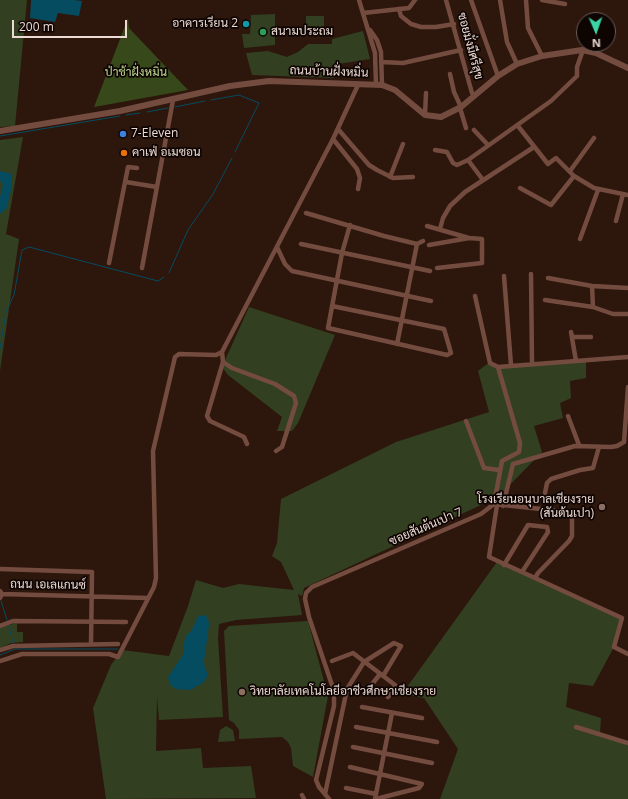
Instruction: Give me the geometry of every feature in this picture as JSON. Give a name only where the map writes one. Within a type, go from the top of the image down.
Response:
[{"type":"street","points":[[359,0],[375,53],[379,85]]},
{"type":"street","points":[[363,13],[412,6],[415,0]]},
{"type":"street","name":"ซอยมั่งมีศรีสุข","points":[[446,0],[472,92],[475,96]]},
{"type":"street","points":[[471,0],[498,76]]},
{"type":"street","points":[[500,0],[507,42],[518,64]]},
{"type":"street","points":[[526,0],[528,28],[542,56]]},
{"type":"street","points":[[542,0],[565,4]]},
{"type":"street","points":[[399,9],[401,16],[411,24],[420,27],[436,27],[454,24]]},
{"type":"street","points":[[368,27],[377,40],[381,62],[379,85]]},
{"type":"street","points":[[381,62],[403,63],[461,50]]},
{"type":"street","points":[[426,93],[425,115],[440,117],[461,107],[498,76],[518,64],[542,56],[576,51]]},
{"type":"street","points":[[435,150],[447,152],[453,163],[457,165],[468,160],[547,104],[577,76],[577,67],[582,52]]},
{"type":"street","points":[[592,52],[628,68]]},
{"type":"street","points":[[450,74],[454,92],[461,107],[466,128]]},
{"type":"street","name":"ถนนบ้านฝั่งหมิ่น","points":[[0,131],[173,100],[254,82],[379,85],[395,90],[425,115]]},
{"type":"street","points":[[0,661],[22,654],[109,654],[118,657],[154,587],[156,578],[153,451],[175,358],[179,354],[216,356],[222,352],[333,139],[358,85]]},
{"type":"street","points":[[142,268],[173,100]]},
{"type":"street","points":[[518,126],[548,164],[556,158],[574,176],[598,190],[626,194],[616,222]]},
{"type":"street","points":[[338,129],[369,165],[390,177],[413,177]]},
{"type":"street","points":[[474,130],[488,145]]},
{"type":"street","points":[[570,171],[594,138]]},
{"type":"street","points":[[333,139],[357,169],[360,178],[358,189]]},
{"type":"street","points":[[390,177],[402,144]]},
{"type":"street","points":[[440,229],[443,218],[450,206],[465,192],[534,146]]},
{"type":"street","points":[[468,160],[483,180]]},
{"type":"street","points":[[109,263],[128,167],[137,168]]},
{"type":"street","points":[[520,188],[550,205],[574,176]]},
{"type":"street","points":[[126,182],[157,187]]},
{"type":"street","points":[[580,239],[598,190]]},
{"type":"street","points":[[306,213],[417,244],[423,241]]},
{"type":"street","points":[[332,306],[444,329],[451,353],[447,355],[328,328],[332,306],[337,281],[342,253],[350,225]]},
{"type":"street","points":[[427,226],[469,238],[482,239],[482,263],[437,268]]},
{"type":"street","points":[[429,245],[469,238]]},
{"type":"street","points":[[301,244],[430,271]]},
{"type":"street","points":[[397,344],[417,244]]},
{"type":"street","points":[[277,246],[285,264],[292,271],[431,301]]},
{"type":"street","points":[[531,274],[532,363]]},
{"type":"street","points":[[504,276],[510,365]]},
{"type":"street","points":[[548,278],[592,286],[628,288]]},
{"type":"street","points":[[592,286],[593,307]]},
{"type":"street","points":[[475,296],[490,363],[498,367],[532,363],[628,357]]},
{"type":"street","points":[[545,300],[593,307],[613,314],[628,314]]},
{"type":"street","points":[[571,332],[574,337],[576,361]]},
{"type":"street","points":[[574,337],[591,337]]},
{"type":"street","points":[[222,352],[223,362],[207,416],[210,420],[244,437],[247,444]]},
{"type":"street","points":[[223,362],[232,368],[275,384],[294,396],[296,403],[282,447],[276,451]]},
{"type":"street","points":[[498,367],[520,443],[519,452],[502,461],[499,470],[489,556],[491,559],[622,618],[614,647],[628,654]]},
{"type":"street","points":[[503,506],[513,464],[579,445],[599,447],[617,446],[624,442],[626,436],[628,387]]},
{"type":"street","points":[[568,416],[579,445]]},
{"type":"street","points":[[466,421],[484,468],[499,470]]},
{"type":"street","points":[[545,493],[547,483],[551,479],[580,470],[593,468],[599,447]]},
{"type":"street","points":[[495,505],[570,512],[572,514],[572,536],[535,578]]},
{"type":"street","name":"ซอยสันต้นเปา 7","points":[[325,794],[319,787],[316,780],[334,706],[334,692],[309,617],[305,599],[306,593],[312,587],[481,514],[495,505]]},
{"type":"street","points":[[504,565],[528,525],[547,528],[548,532],[522,572]]},
{"type":"street","name":"ถนน เอเลแกนซ์","points":[[0,569],[92,572],[91,644]]},
{"type":"street","name":"ถนน เอเลแกนซ์","points":[[1,595],[148,598]]},
{"type":"street","points":[[0,626],[13,622],[126,622]]},
{"type":"street","points":[[329,799],[325,794],[347,689],[364,662],[394,643],[401,646],[381,675],[366,692]]},
{"type":"street","points":[[0,650],[14,646],[118,644]]},
{"type":"street","points":[[332,661],[353,653],[395,685],[388,697]]},
{"type":"street","points":[[362,707],[422,718]]},
{"type":"street","points":[[376,797],[392,712]]},
{"type":"street","points":[[356,726],[438,742]]},
{"type":"street","points":[[576,727],[628,743]]},
{"type":"street","points":[[354,747],[432,763]]},
{"type":"street","points":[[346,788],[376,797],[396,797],[419,788],[422,784],[350,767]]},
{"type":"green space","points":[[0,0],[27,0],[15,126],[0,127]]},
{"type":"green space","name":"สนามประถม","points":[[275,14],[275,45],[244,48],[242,34],[250,34],[251,15]]},
{"type":"green space","points":[[306,16],[324,16],[324,33],[306,33]]},
{"type":"green space","name":"ป่าช้าฝั่งหมิ่น","points":[[128,18],[129,28],[188,90],[94,107]]},
{"type":"green space","points":[[363,31],[370,59],[332,65],[334,78],[252,75],[246,53],[268,51],[287,57],[298,52],[308,44],[332,44],[332,39]]},
{"type":"green space","points":[[23,137],[6,234],[19,239],[0,371],[0,140]]},
{"type":"green space","points":[[249,307],[335,335],[298,423],[292,431],[277,431],[282,417],[228,375],[222,367]]},
{"type":"green space","points":[[586,360],[586,378],[570,381],[571,398],[560,403],[563,418],[534,426],[542,452],[498,497],[304,588],[302,596],[298,594],[302,615],[236,620],[219,624],[218,638],[223,717],[159,720],[157,697],[156,751],[201,748],[203,768],[251,766],[256,798],[106,799],[93,708],[111,665],[122,650],[169,656],[196,580],[223,588],[239,584],[294,590],[281,562],[272,556],[277,543],[281,499],[396,442],[489,412],[478,371],[487,364],[498,367]]},
{"type":"green space","points":[[497,562],[622,618],[614,647],[593,686],[569,683],[566,707],[601,718],[600,734],[628,743],[628,799],[440,799],[458,749],[424,698],[402,694]]},
{"type":"green space","points":[[308,621],[328,696],[313,777],[293,766],[291,748],[288,742],[282,737],[239,739],[239,730],[234,723],[229,720],[224,631],[229,626]]},
{"type":"green space","points":[[17,623],[17,632],[23,632],[23,642],[11,643],[0,648],[0,627]]},
{"type":"green space","points":[[226,726],[233,730],[235,741],[218,742],[220,730]]},
{"type":"water","points":[[31,0],[82,1],[79,16],[58,13],[55,22],[30,18]]},
{"type":"water","points":[[0,171],[12,174],[11,190],[7,208],[0,214],[0,197],[3,185],[0,180]]},
{"type":"water","points":[[205,615],[208,618],[209,625],[204,661],[208,674],[203,683],[190,690],[176,689],[170,685],[168,677],[184,653],[183,646],[186,636],[192,630],[198,616]]},
{"type":"waterway","points":[[211,100],[239,95],[259,103],[235,152]]},
{"type":"waterway","points":[[175,107],[205,101]]},
{"type":"waterway","points":[[147,112],[168,108]]},
{"type":"waterway","points":[[126,115],[140,113]]},
{"type":"waterway","points":[[0,136],[120,116]]},
{"type":"waterway","points":[[169,273],[188,230],[213,194],[232,158]]},
{"type":"waterway","points":[[0,349],[6,312],[14,295],[22,250],[29,247],[158,281],[164,277]]},
{"type":"waterway","points":[[1,601],[7,620]]},
{"type":"waterway","points":[[9,626],[13,643]]},
{"type":"waterway","points":[[0,655],[15,649],[118,649]]},
{"type":"place","name":"อาคารเรียน 2","points":[[246,24]]},
{"type":"place","name":"สนามประถม","points":[[263,32]]},
{"type":"place","name":"7-Eleven","points":[[123,134]]},
{"type":"place","name":"คาเฟ่ อเมซอน","points":[[124,153]]},
{"type":"place","name":"โรงเรียนอนุบาลเชียงราย (สันต้นเปา)","points":[[602,507]]},
{"type":"place","name":"วิทยาลัยเทคโนโลยีอาชีวศึกษาเชียงราย","points":[[242,692]]}]
